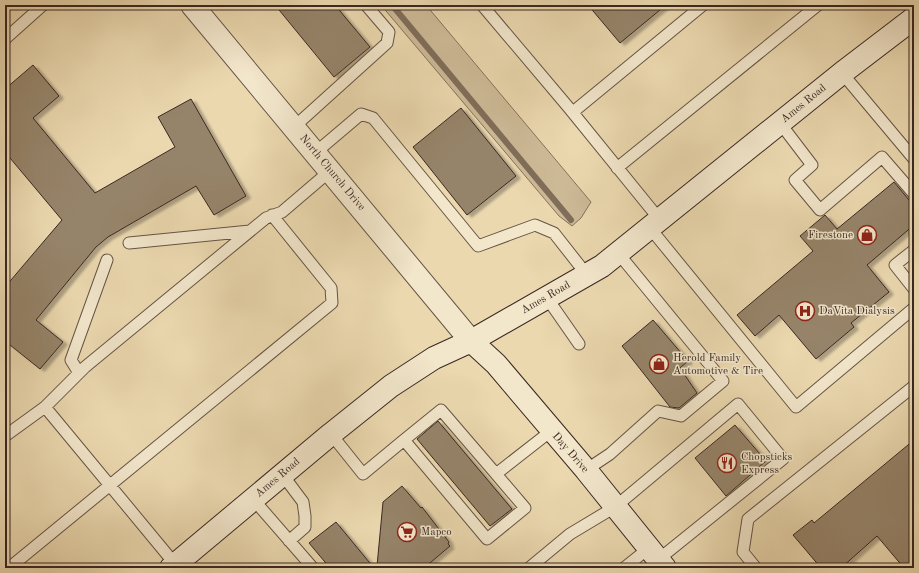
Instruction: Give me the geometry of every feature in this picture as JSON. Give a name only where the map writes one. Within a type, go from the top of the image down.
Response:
[{"type":"street","name":"North Church Drive","points":[[192,5],[472,341]]},
{"type":"street","name":"Ames Road","points":[[173,566],[282,474],[391,386],[434,358],[472,341],[602,266],[842,73],[914,18]]},
{"type":"street","name":"Day Drive","points":[[472,341],[496,364],[658,558]]},
{"type":"lane","points":[[5,39],[43,5]]},
{"type":"lane","points":[[294,127],[387,43],[388,32],[366,5]]},
{"type":"lane","points":[[482,5],[573,112],[617,168],[655,224],[796,407],[914,308]]},
{"type":"lane","points":[[573,112],[703,5]]},
{"type":"lane","points":[[617,168],[818,5]]},
{"type":"lane","points":[[842,73],[914,159]]},
{"type":"lane","points":[[315,153],[361,114],[373,118],[478,246],[535,225],[554,233],[587,274]]},
{"type":"lane","points":[[780,123],[812,165],[795,180],[820,210],[882,157],[914,194]]},
{"type":"lane","points":[[5,436],[45,407],[79,374],[250,231],[266,218],[282,212],[330,171]]},
{"type":"lane","points":[[9,568],[332,303],[331,288],[272,215]]},
{"type":"lane","points":[[129,243],[250,231]]},
{"type":"lane","points":[[914,250],[895,265],[914,289]]},
{"type":"lane","points":[[586,470],[610,454],[658,411],[681,416],[723,382],[618,253]]},
{"type":"lane","points":[[79,374],[71,360],[107,260]]},
{"type":"lane","points":[[547,298],[579,344]]},
{"type":"lane","points":[[756,568],[743,552],[748,519],[914,386]]},
{"type":"lane","points":[[529,568],[570,534],[615,507],[738,404],[783,458],[658,558],[624,568]]},
{"type":"lane","points":[[45,407],[173,566]]},
{"type":"lane","points":[[331,434],[363,474],[404,440],[441,410],[525,508],[487,539],[404,440]]},
{"type":"lane","points":[[496,474],[551,431]]},
{"type":"lane","points":[[282,474],[303,502],[305,516],[305,527],[290,541]]},
{"type":"lane","points":[[253,499],[312,568]]},
{"type":"shaded area","points":[[381,5],[426,5],[591,202],[581,218],[572,226],[559,216]]},
{"type":"building","points":[[275,5],[335,5],[370,47],[334,77]]},
{"type":"building","points":[[588,5],[666,5],[620,43]]},
{"type":"building","points":[[33,65],[59,96],[33,118],[95,193],[175,147],[158,117],[191,99],[246,196],[214,215],[196,186],[108,237],[96,247],[36,320],[63,342],[40,369],[5,341],[5,287],[62,220],[5,152],[5,89]]},
{"type":"building","points":[[461,108],[516,176],[467,215],[413,147]]},
{"type":"building","points":[[894,182],[914,206],[914,225],[867,265],[889,292],[851,323],[854,327],[816,359],[779,315],[755,336],[737,315],[813,251],[800,236],[825,215],[837,229]]},
{"type":"building","points":[[653,320],[688,361],[680,368],[697,393],[679,408],[670,407],[622,346]]},
{"type":"building","points":[[438,421],[512,509],[490,526],[417,439]]},
{"type":"building","points":[[735,425],[766,461],[726,496],[695,458]]},
{"type":"building","points":[[914,440],[914,568],[904,568],[877,536],[841,568],[821,568],[793,535],[812,520],[814,523]]},
{"type":"building","points":[[402,486],[421,508],[422,507],[449,542],[448,544],[450,546],[424,568],[377,566],[383,502]]},
{"type":"building","points":[[336,522],[374,568],[330,568],[309,543]]},
{"type":"waterway","points":[[392,5],[571,220]]},
{"type":"place","name":"Firestone","points":[[867,235]]},
{"type":"place","name":"DaVita Dialysis","points":[[805,311]]},
{"type":"place","name":"Herold Family Automotive & Tire","points":[[659,364]]},
{"type":"place","name":"Chopsticks Express","points":[[727,463]]},
{"type":"place","name":"Mapco","points":[[407,532]]}]
